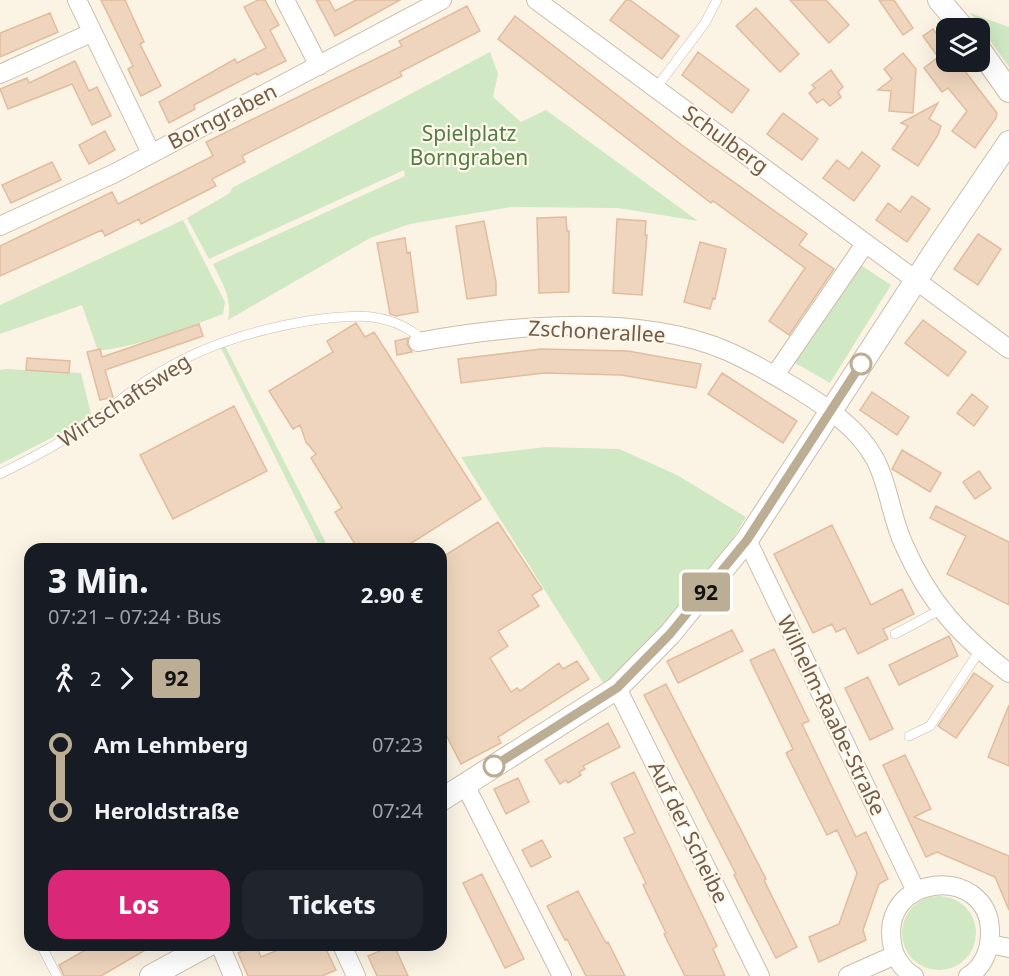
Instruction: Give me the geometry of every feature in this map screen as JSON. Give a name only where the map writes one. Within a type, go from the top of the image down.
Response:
[{"type":"street","points":[[77,0],[151,153]]},
{"type":"street","points":[[285,0],[319,66]]},
{"type":"street","name":"Borngraben","points":[[0,226],[151,153],[442,0]]},
{"type":"street","name":"Schulberg","points":[[536,0],[1009,349]]},
{"type":"street","points":[[939,0],[954,18]]},
{"type":"street","points":[[0,74],[91,33]]},
{"type":"street","points":[[990,64],[1009,91]]},
{"type":"street","points":[[447,796],[617,688],[670,634],[747,540],[916,280],[1009,142]]},
{"type":"street","points":[[775,375],[865,244]]},
{"type":"street","name":"Zschonerallee","points":[[418,342],[535,326],[659,332],[725,350],[775,375],[831,410],[854,432],[873,456],[904,545],[940,610],[980,650],[1009,673]]},
{"type":"street","name":"Wilhelm-Raabe-Straße","points":[[747,540],[916,891]]},
{"type":"street","name":"Auf der Scheibe","points":[[617,688],[760,976]]},
{"type":"street","points":[[465,785],[562,976]]},
{"type":"street","points":[[914,976],[895,956],[890,935],[893,916],[903,901],[916,891],[930,885],[955,886],[971,894],[984,909],[990,925],[990,944],[984,959],[968,976]]},
{"type":"street","points":[[990,944],[1009,948]]},
{"type":"street","points":[[151,976],[197,951]]},
{"type":"street","points":[[223,951],[233,976]]},
{"type":"street","points":[[345,951],[356,976]]},
{"type":"street","points":[[848,976],[895,956]]},
{"type":"lane","points":[[656,88],[705,23],[717,0]]},
{"type":"lane","name":"Wirtschaftsweg","points":[[0,474],[63,441],[147,380],[195,354],[243,334],[310,321],[366,314],[394,321],[416,334],[418,342]]},
{"type":"lane","points":[[895,634],[940,610]]},
{"type":"lane","points":[[909,736],[930,726],[980,650]]},
{"type":"lane","points":[[44,951],[57,976]]},
{"type":"green space","points":[[970,13],[984,18],[974,18]]},
{"type":"green space","points":[[990,20],[1009,27],[1009,67],[990,41]]},
{"type":"green space","name":"Spielplatz Borngraben","points":[[490,52],[498,74],[493,97],[521,122],[546,110],[698,221],[618,208],[511,207],[410,224],[370,238],[228,320],[228,298],[213,264],[405,176],[404,170],[209,259],[187,218],[230,193],[232,188]]},
{"type":"green space","points":[[183,220],[225,302],[223,314],[146,341],[98,351],[82,305],[0,334],[0,305]]},
{"type":"green space","points":[[859,264],[891,285],[830,383],[795,363]]},
{"type":"green space","points":[[225,346],[326,543],[318,543],[221,348]]},
{"type":"green space","points":[[0,370],[81,373],[91,414],[75,426],[0,464]]},
{"type":"green space","points":[[545,447],[619,449],[677,475],[746,517],[717,565],[652,643],[605,686],[461,457]]},
{"type":"green space","points":[[939,896],[960,902],[970,912],[976,933],[970,954],[960,964],[939,970],[918,964],[908,954],[902,933],[908,912],[918,902]]},
{"type":"building","points":[[101,0],[125,0],[144,42],[140,44],[161,86],[141,96],[128,69],[133,66]]},
{"type":"building","points":[[258,0],[265,0],[279,25],[270,30],[286,61],[257,75],[256,73],[194,105],[195,109],[169,123],[159,102],[235,59],[237,63],[266,48],[244,7]]},
{"type":"building","points":[[316,0],[329,0],[335,11],[356,0],[400,0],[335,36]]},
{"type":"building","points":[[626,0],[630,0],[679,36],[662,59],[610,20]]},
{"type":"building","points":[[790,0],[826,0],[849,25],[829,43]]},
{"type":"building","points":[[879,0],[894,0],[913,28],[903,35]]},
{"type":"building","points":[[467,6],[480,31],[400,72],[402,76],[242,156],[245,162],[212,179],[216,186],[141,224],[139,219],[105,236],[102,230],[0,276],[0,246],[112,192],[118,204],[213,156],[206,142],[402,46],[399,41]]},
{"type":"building","points":[[756,8],[799,54],[780,72],[736,26]]},
{"type":"building","points":[[50,13],[58,32],[0,57],[0,33]]},
{"type":"building","points":[[515,16],[683,146],[807,234],[799,245],[834,269],[789,335],[769,321],[805,268],[713,201],[711,203],[498,39]]},
{"type":"building","points":[[933,29],[936,33],[936,54],[923,36]]},
{"type":"building","points":[[698,52],[749,90],[732,113],[682,75]]},
{"type":"building","points":[[903,53],[916,69],[913,113],[889,111],[891,91],[878,90],[892,79],[884,69]]},
{"type":"building","points":[[936,59],[936,72],[966,72],[997,113],[996,118],[975,148],[952,131],[967,111],[948,88],[942,92],[924,68]]},
{"type":"building","points":[[75,61],[89,91],[97,87],[111,116],[92,125],[72,84],[8,109],[0,89],[27,78],[29,83]]},
{"type":"building","points":[[831,70],[843,87],[838,92],[841,97],[830,106],[823,99],[817,103],[809,93],[815,88],[812,85]]},
{"type":"building","points":[[938,103],[929,119],[941,126],[938,135],[918,166],[892,149],[908,126],[901,123]]},
{"type":"building","points":[[783,113],[818,139],[802,160],[767,134]]},
{"type":"building","points":[[105,131],[115,150],[89,164],[79,145]]},
{"type":"building","points":[[862,152],[880,166],[854,201],[823,178],[837,160],[849,169]]},
{"type":"building","points":[[52,162],[61,180],[11,203],[2,185]]},
{"type":"building","points":[[912,196],[930,209],[907,242],[876,220],[888,203],[900,212]]},
{"type":"building","points":[[566,217],[567,231],[569,231],[569,292],[539,293],[537,218]]},
{"type":"building","points":[[617,219],[646,221],[642,295],[613,293]]},
{"type":"building","points":[[484,221],[496,282],[496,295],[467,299],[456,226]]},
{"type":"building","points":[[978,234],[1001,249],[978,285],[954,269]]},
{"type":"building","points":[[405,238],[407,253],[410,252],[418,312],[396,316],[390,314],[377,243]]},
{"type":"building","points":[[700,242],[726,249],[715,299],[713,298],[710,309],[684,302]]},
{"type":"building","points":[[923,320],[966,352],[948,376],[905,343]]},
{"type":"building","points":[[356,323],[365,337],[374,332],[481,499],[411,543],[354,543],[335,512],[342,508],[311,458],[316,454],[306,442],[300,425],[293,429],[269,391],[333,352],[327,341]]},
{"type":"building","points":[[199,324],[203,336],[105,370],[113,397],[100,400],[87,352],[100,349],[102,357]]},
{"type":"building","points":[[408,338],[407,344],[412,352],[397,355],[395,341]]},
{"type":"building","points":[[541,349],[628,351],[701,364],[696,388],[621,375],[544,373],[461,383],[458,359]]},
{"type":"building","points":[[27,358],[70,361],[69,373],[26,370]]},
{"type":"building","points":[[722,373],[797,421],[783,443],[708,394]]},
{"type":"building","points":[[872,392],[909,417],[897,435],[860,410]]},
{"type":"building","points":[[972,394],[988,407],[974,426],[957,413]]},
{"type":"building","points":[[234,406],[267,471],[173,519],[140,455]]},
{"type":"building","points":[[902,450],[941,473],[930,492],[892,469]]},
{"type":"building","points":[[979,471],[991,488],[975,499],[963,482]]},
{"type":"building","points":[[936,506],[1009,542],[1009,605],[947,574],[966,536],[930,518]]},
{"type":"building","points":[[498,522],[542,589],[532,595],[539,606],[498,631],[508,646],[490,658],[511,692],[517,688],[520,691],[559,663],[563,669],[577,661],[589,679],[498,737],[501,743],[461,764],[447,737],[447,554]]},
{"type":"building","points":[[832,525],[871,605],[902,589],[914,614],[883,629],[888,639],[858,654],[845,628],[836,632],[832,624],[813,633],[774,554]]},
{"type":"building","points":[[732,630],[743,651],[678,683],[667,661]]},
{"type":"building","points":[[949,636],[958,656],[899,685],[889,665]]},
{"type":"building","points":[[774,649],[809,721],[802,724],[856,837],[866,832],[888,879],[879,884],[863,930],[866,940],[819,962],[809,937],[839,924],[857,873],[837,830],[827,835],[786,753],[793,749],[750,660]]},
{"type":"building","points":[[974,673],[993,686],[956,738],[938,726]]},
{"type":"building","points":[[868,677],[893,729],[870,740],[845,688]]},
{"type":"building","points":[[666,684],[766,879],[764,880],[797,947],[776,958],[734,875],[736,874],[644,695]]},
{"type":"building","points":[[1009,705],[1009,766],[988,757]]},
{"type":"building","points":[[608,723],[620,747],[583,766],[585,769],[579,772],[581,775],[568,783],[566,780],[560,784],[545,760]]},
{"type":"building","points":[[905,755],[931,809],[914,817],[1009,856],[1009,910],[995,877],[937,852],[926,857],[883,765]]},
{"type":"building","points":[[634,772],[717,946],[713,949],[725,976],[685,976],[664,934],[666,933],[643,885],[646,883],[624,838],[635,833],[611,783]]},
{"type":"building","points":[[518,778],[529,802],[506,814],[494,789]]},
{"type":"building","points":[[542,840],[551,857],[531,867],[522,850]]},
{"type":"building","points":[[482,874],[524,959],[505,968],[463,883]]},
{"type":"building","points":[[578,891],[625,976],[586,976],[567,939],[565,940],[547,906]]},
{"type":"building","points":[[84,951],[144,951],[101,976],[64,976],[59,965]]},
{"type":"building","points":[[258,951],[261,957],[276,951],[327,951],[336,970],[322,976],[248,976],[238,953]]},
{"type":"building","points":[[380,951],[397,951],[408,976],[377,976],[368,956]]},
{"type":"bus line","name":"92","points":[[494,766],[617,688],[670,634],[747,540],[861,364]]}]
